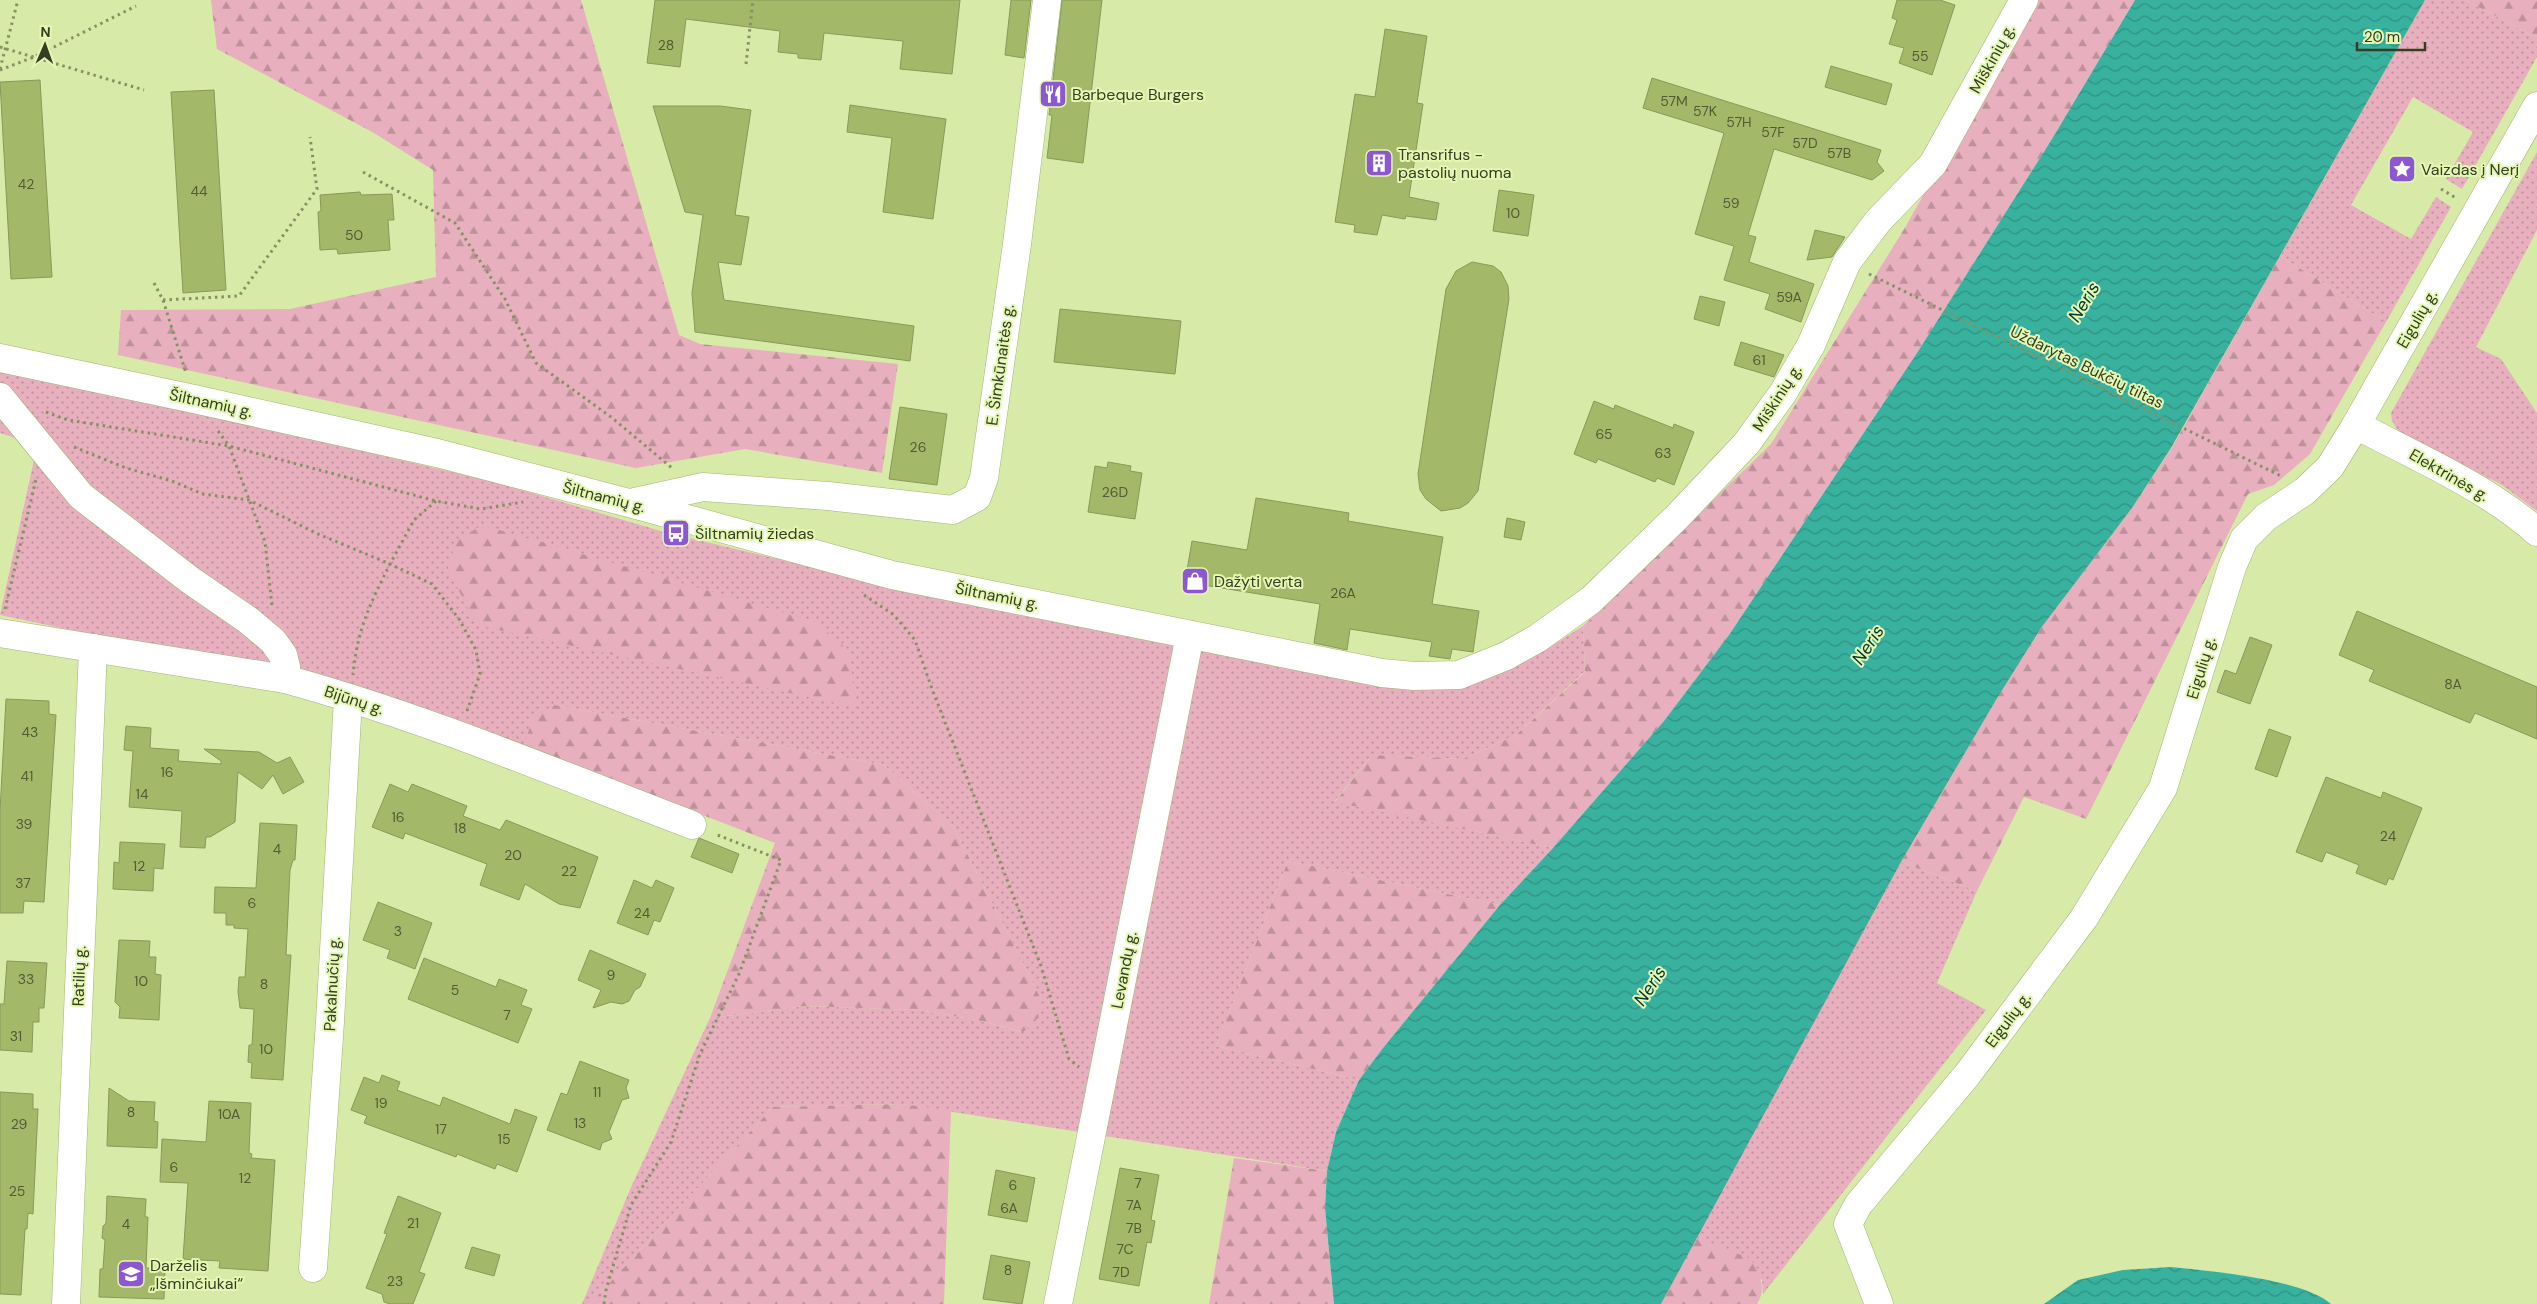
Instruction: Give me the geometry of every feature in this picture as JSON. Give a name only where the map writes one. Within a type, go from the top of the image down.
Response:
[{"type":"street","name":"E. Šimkūnaitės g.","points":[[628,502],[703,487],[953,510],[977,497],[984,478],[1017,244],[1047,0]]},
{"type":"street","name":"Miškinių g.","points":[[1414,676],[1459,675],[1506,656],[1538,638],[1592,600],[1677,517],[1746,444],[1783,393],[1811,345],[1847,262],[1878,221],[1934,164],[2024,0]]},
{"type":"street","name":"Eigulių g.","points":[[1879,1304],[1848,1224],[1858,1205],[1967,1075],[2084,918],[2164,788],[2232,567],[2244,539],[2266,517],[2305,490],[2330,467],[2356,425],[2537,106]]},
{"type":"street","name":"Šiltnamių g.","points":[[0,358],[437,453],[628,502],[892,575],[1382,673],[1414,676]]},
{"type":"street","points":[[0,397],[54,448],[81,496],[190,580],[248,620],[274,642],[283,655],[286,667],[285,679]]},
{"type":"street","name":"Elektrinės g.","points":[[2356,425],[2478,491],[2522,518],[2537,532]]},
{"type":"street","name":"Bijūnų g.","points":[[1,624],[93,648],[285,679],[458,736],[692,825]]},
{"type":"street","name":"Levandų g.","points":[[1058,1304],[1190,635]]},
{"type":"street","name":"Ratilių g.","points":[[66,1304],[93,648]]},
{"type":"street","name":"Pakalnučių g.","points":[[313,1268],[330,1022],[348,699]]},
{"type":"path","points":[[0,70],[7,49],[18,0]]},
{"type":"path","points":[[746,64],[754,0]]},
{"type":"path","points":[[0,70],[34,57],[136,6]]},
{"type":"path","points":[[0,47],[144,90]]},
{"type":"path","points":[[163,300],[239,296],[317,189],[310,137]]},
{"type":"path","points":[[363,172],[455,223],[505,299],[536,363],[611,417],[682,476],[703,487]]},
{"type":"path","points":[[154,283],[163,300],[194,399]]},
{"type":"path","name":"Uždarytas Bukčių tiltas","points":[[1888,284],[2276,472]]},
{"type":"path","points":[[42,411],[68,420],[229,446],[436,502],[481,509],[524,502]]},
{"type":"path","points":[[217,430],[229,446],[265,542],[268,582],[276,630],[274,642]]},
{"type":"path","points":[[1,624],[54,448],[172,481],[203,494],[249,500],[318,534],[432,584],[459,618],[476,650],[480,674],[458,736]]},
{"type":"path","points":[[348,699],[353,677],[356,645],[366,612],[414,520],[436,502]]},
{"type":"path","points":[[863,594],[894,615],[915,640],[932,689],[1041,966],[1069,1059],[1083,1070],[1103,1078]]},
{"type":"path","points":[[604,1304],[606,1290],[631,1204],[670,1142],[700,1054],[739,974],[781,860],[692,825]]},
{"type":"green space","points":[[211,0],[581,0],[679,335],[700,344],[898,364],[882,473],[745,449],[636,468],[118,355],[121,310],[290,309],[436,277],[433,170],[374,133],[217,49]]},
{"type":"green space","points":[[2032,0],[2135,0],[2052,139],[1917,353],[1729,635],[1664,721],[1553,848],[1335,802],[1372,755],[1463,759],[1516,735],[1585,672],[1583,626],[1771,444],[1906,226]]},
{"type":"green space","points":[[2425,0],[2465,0],[2537,38],[2537,57],[2462,189],[2446,179],[2473,132],[2413,97],[2351,205],[2411,239],[2436,197],[2451,207],[2386,322],[2280,256]]},
{"type":"green space","points":[[2465,0],[2537,0],[2537,38]]},
{"type":"green space","points":[[2537,152],[2537,230],[2476,347],[2501,359],[2537,413],[2537,511],[2502,485],[2399,432],[2392,421],[2391,413]]},
{"type":"green space","points":[[2280,256],[2386,322],[2310,454],[2274,485],[2248,494],[2086,819],[2024,797],[1977,891],[1901,862],[1996,700],[2041,628],[2132,508],[2171,449]]},
{"type":"green space","points":[[0,370],[236,421],[498,483],[664,532],[879,583],[1317,671],[1519,662],[1550,647],[1583,626],[1585,671],[1516,735],[1463,759],[1372,755],[1335,801],[1553,848],[1500,905],[1288,861],[1216,1046],[1359,1080],[1336,1132],[1327,1171],[902,1104],[773,1107],[590,1304],[582,1304],[632,1185],[710,1018],[805,1006],[919,1010],[977,1020],[1022,1032],[1041,999],[953,826],[884,765],[554,705],[524,746],[114,639],[0,615],[34,460],[16,438],[0,433]]},
{"type":"green space","points":[[482,525],[816,622],[850,652],[855,707],[476,625],[448,568],[456,541]]},
{"type":"green space","points":[[554,705],[884,765],[953,826],[1041,999],[1041,1010],[1037,1018],[1023,1032],[977,1020],[919,1010],[805,1006],[710,1018],[775,843],[524,746],[533,717]]},
{"type":"green space","points":[[1288,861],[1500,905],[1359,1080],[1216,1046]]},
{"type":"green space","points":[[1901,862],[1977,891],[1937,983],[1986,1010],[1763,1294],[1762,1280],[1696,1237]]},
{"type":"green space","points":[[902,1104],[951,1111],[944,1304],[590,1304],[773,1107]]},
{"type":"green space","points":[[1234,1158],[1327,1171],[1325,1208],[1334,1304],[1209,1304]]},
{"type":"green space","points":[[1696,1237],[1751,1259],[1762,1287],[1757,1304],[1661,1304]]},
{"type":"water","name":"Neris","points":[[2135,0],[2425,0],[2171,448],[2132,508],[2041,628],[1996,700],[1901,862],[1661,1304],[1334,1304],[1325,1208],[1327,1171],[1336,1132],[1359,1080],[1500,905],[1553,848],[1664,721],[1729,635],[1917,353],[2052,139]]},
{"type":"water","points":[[2171,1267],[2278,1282],[2318,1295],[2331,1304],[2044,1304],[2078,1280],[2123,1270]]},
{"type":"building","points":[[655,0],[960,0],[952,74],[900,69],[903,41],[824,33],[821,60],[798,58],[798,54],[778,52],[780,31],[686,19],[680,67],[647,63]]},
{"type":"building","points":[[1011,0],[1031,0],[1024,58],[1005,55]]},
{"type":"building","points":[[1062,0],[1102,0],[1083,163],[1047,158],[1052,115],[1049,115]]},
{"type":"building","points":[[1897,0],[1940,0],[1955,5],[1932,75],[1899,63],[1904,48],[1889,44],[1897,20],[1892,18]]},
{"type":"building","name":"Transrifus - pastolių nuoma","points":[[1385,29],[1427,36],[1417,103],[1423,104],[1409,197],[1439,203],[1436,220],[1406,216],[1405,219],[1382,215],[1377,235],[1354,232],[1355,225],[1335,222],[1355,94],[1375,97]]},
{"type":"building","points":[[1831,66],[1892,84],[1886,105],[1825,87]]},
{"type":"building","points":[[1652,78],[1881,150],[1877,162],[1884,171],[1872,180],[1774,149],[1748,235],[1756,237],[1749,262],[1814,284],[1801,322],[1765,309],[1770,294],[1724,280],[1734,246],[1695,234],[1724,133],[1643,108]]},
{"type":"building","points":[[40,80],[52,277],[11,279],[0,82]]},
{"type":"building","points":[[214,90],[226,290],[183,293],[171,92]]},
{"type":"building","points":[[850,105],[946,119],[933,219],[883,212],[892,138],[847,132]]},
{"type":"building","points":[[653,106],[720,106],[751,110],[735,215],[749,217],[741,265],[718,262],[724,300],[914,326],[910,361],[695,332],[692,293],[703,215],[685,212]]},
{"type":"building","points":[[1499,190],[1534,195],[1528,236],[1493,231]]},
{"type":"building","points":[[360,192],[361,195],[392,194],[394,220],[388,220],[390,250],[338,254],[337,249],[320,250],[318,212],[321,211],[320,195]]},
{"type":"building","points":[[1815,230],[1845,237],[1832,257],[1807,260]]},
{"type":"building","points":[[1472,262],[1493,266],[1501,272],[1508,286],[1509,299],[1478,491],[1468,503],[1460,508],[1441,511],[1426,499],[1420,490],[1418,474],[1446,289],[1456,271]]},
{"type":"building","points":[[1700,296],[1725,302],[1719,326],[1694,319]]},
{"type":"building","points":[[1060,309],[1181,321],[1175,374],[1054,362]]},
{"type":"building","points":[[1741,342],[1784,355],[1774,377],[1734,365]]},
{"type":"building","points":[[1594,401],[1614,409],[1615,405],[1673,428],[1674,424],[1694,432],[1674,485],[1657,478],[1655,482],[1598,459],[1596,463],[1574,454]]},
{"type":"building","points":[[900,407],[947,414],[937,485],[889,479]]},
{"type":"building","points":[[1108,462],[1131,466],[1130,471],[1142,473],[1135,519],[1088,512],[1095,466],[1107,468]]},
{"type":"building","points":[[1256,498],[1349,513],[1348,521],[1443,537],[1432,604],[1479,611],[1473,652],[1452,649],[1450,659],[1429,656],[1432,642],[1350,629],[1347,650],[1314,643],[1320,604],[1185,582],[1192,541],[1247,550]]},
{"type":"building","points":[[1507,518],[1525,522],[1521,540],[1504,537]]},
{"type":"building","points":[[2357,611],[2537,687],[2537,739],[2475,713],[2470,723],[2369,681],[2374,670],[2339,655]]},
{"type":"building","points":[[2250,637],[2272,645],[2250,704],[2217,692],[2225,670],[2236,674]]},
{"type":"building","points":[[6,699],[49,701],[49,714],[56,715],[44,902],[24,901],[23,913],[0,913],[0,811]]},
{"type":"building","points":[[126,726],[151,728],[150,748],[179,750],[178,761],[221,764],[221,761],[204,749],[259,752],[277,763],[290,757],[304,782],[283,794],[273,775],[262,789],[238,772],[235,822],[210,837],[206,837],[205,848],[180,847],[182,811],[129,807],[133,751],[124,750]]},
{"type":"building","points":[[2269,729],[2291,737],[2277,777],[2255,769]]},
{"type":"building","points":[[2326,777],[2381,798],[2383,792],[2422,808],[2393,880],[2389,878],[2386,885],[2356,873],[2359,865],[2326,852],[2322,862],[2296,852]]},
{"type":"building","points":[[390,784],[408,792],[412,784],[467,806],[463,816],[500,830],[506,820],[598,857],[580,908],[559,904],[525,884],[519,900],[480,885],[487,864],[405,833],[403,839],[372,827]]},
{"type":"building","points":[[260,823],[297,825],[295,860],[293,860],[290,870],[286,955],[291,955],[283,1080],[251,1078],[252,1063],[248,1062],[249,1045],[252,1045],[254,1009],[240,1008],[238,992],[239,977],[245,977],[248,929],[234,928],[234,925],[226,925],[226,913],[214,913],[215,887],[256,888]]},
{"type":"building","points":[[699,838],[739,854],[732,873],[691,857]]},
{"type":"building","points":[[120,842],[165,844],[163,869],[154,868],[153,891],[113,889],[114,862],[119,863]]},
{"type":"building","points":[[634,880],[652,888],[656,880],[674,888],[660,922],[654,920],[648,935],[617,923]]},
{"type":"building","points":[[378,902],[432,923],[415,969],[387,958],[390,950],[363,940]]},
{"type":"building","points":[[119,940],[150,941],[149,957],[156,957],[155,974],[161,975],[159,1020],[119,1018],[120,1007],[115,1002]]},
{"type":"building","points":[[590,950],[646,974],[640,987],[635,990],[629,1001],[622,1004],[611,1002],[593,1008],[601,990],[578,980]]},
{"type":"building","points":[[424,958],[496,987],[499,979],[527,990],[521,1005],[532,1009],[518,1043],[408,999]]},
{"type":"building","points":[[7,961],[47,963],[44,1008],[39,1008],[39,1022],[33,1022],[32,1052],[0,1050],[0,1004],[4,1004]]},
{"type":"building","points":[[580,1061],[629,1080],[626,1088],[629,1098],[622,1100],[609,1132],[612,1139],[602,1143],[600,1150],[547,1130],[561,1093],[567,1095]]},
{"type":"building","points":[[382,1075],[400,1082],[397,1090],[440,1106],[443,1097],[510,1124],[515,1109],[537,1117],[517,1172],[497,1164],[495,1169],[457,1154],[456,1157],[364,1123],[367,1116],[351,1110],[364,1077],[379,1083]]},
{"type":"building","points":[[109,1088],[129,1101],[155,1102],[154,1121],[158,1122],[157,1148],[107,1146]]},
{"type":"building","points":[[0,1092],[33,1094],[33,1109],[38,1109],[33,1214],[28,1213],[27,1229],[25,1229],[21,1295],[0,1294]]},
{"type":"building","points":[[209,1101],[251,1103],[249,1153],[252,1154],[251,1158],[275,1160],[268,1271],[219,1268],[220,1261],[183,1259],[188,1183],[160,1182],[162,1139],[206,1142]]},
{"type":"building","points":[[1120,1168],[1159,1175],[1151,1220],[1155,1221],[1151,1243],[1147,1242],[1139,1286],[1099,1279]]},
{"type":"building","points":[[996,1170],[1035,1178],[1027,1222],[988,1215]]},
{"type":"building","points":[[107,1196],[146,1199],[145,1217],[148,1217],[146,1268],[165,1269],[164,1299],[99,1297],[100,1269],[103,1269],[105,1240],[102,1238],[103,1226],[106,1223]]},
{"type":"building","points":[[398,1196],[441,1213],[419,1272],[425,1274],[413,1304],[390,1304],[384,1302],[382,1294],[366,1288],[387,1234],[384,1233]]},
{"type":"building","points":[[472,1247],[500,1255],[494,1276],[465,1268]]},
{"type":"building","points":[[991,1255],[1030,1262],[1022,1304],[983,1299]]},
{"type":"place","name":"Barbeque Burgers","points":[[1053,94]]},
{"type":"place","name":"Transrifus - pastolių nuoma","points":[[1379,163]]},
{"type":"place","name":"Vaizdas į Nerį","points":[[2402,169]]},
{"type":"place","name":"Šiltnamių žiedas","points":[[676,533]]},
{"type":"place","name":"Dažyti verta","points":[[1195,581]]},
{"type":"place","name":"Darželis „Išminčiukai“","points":[[131,1274]]}]
